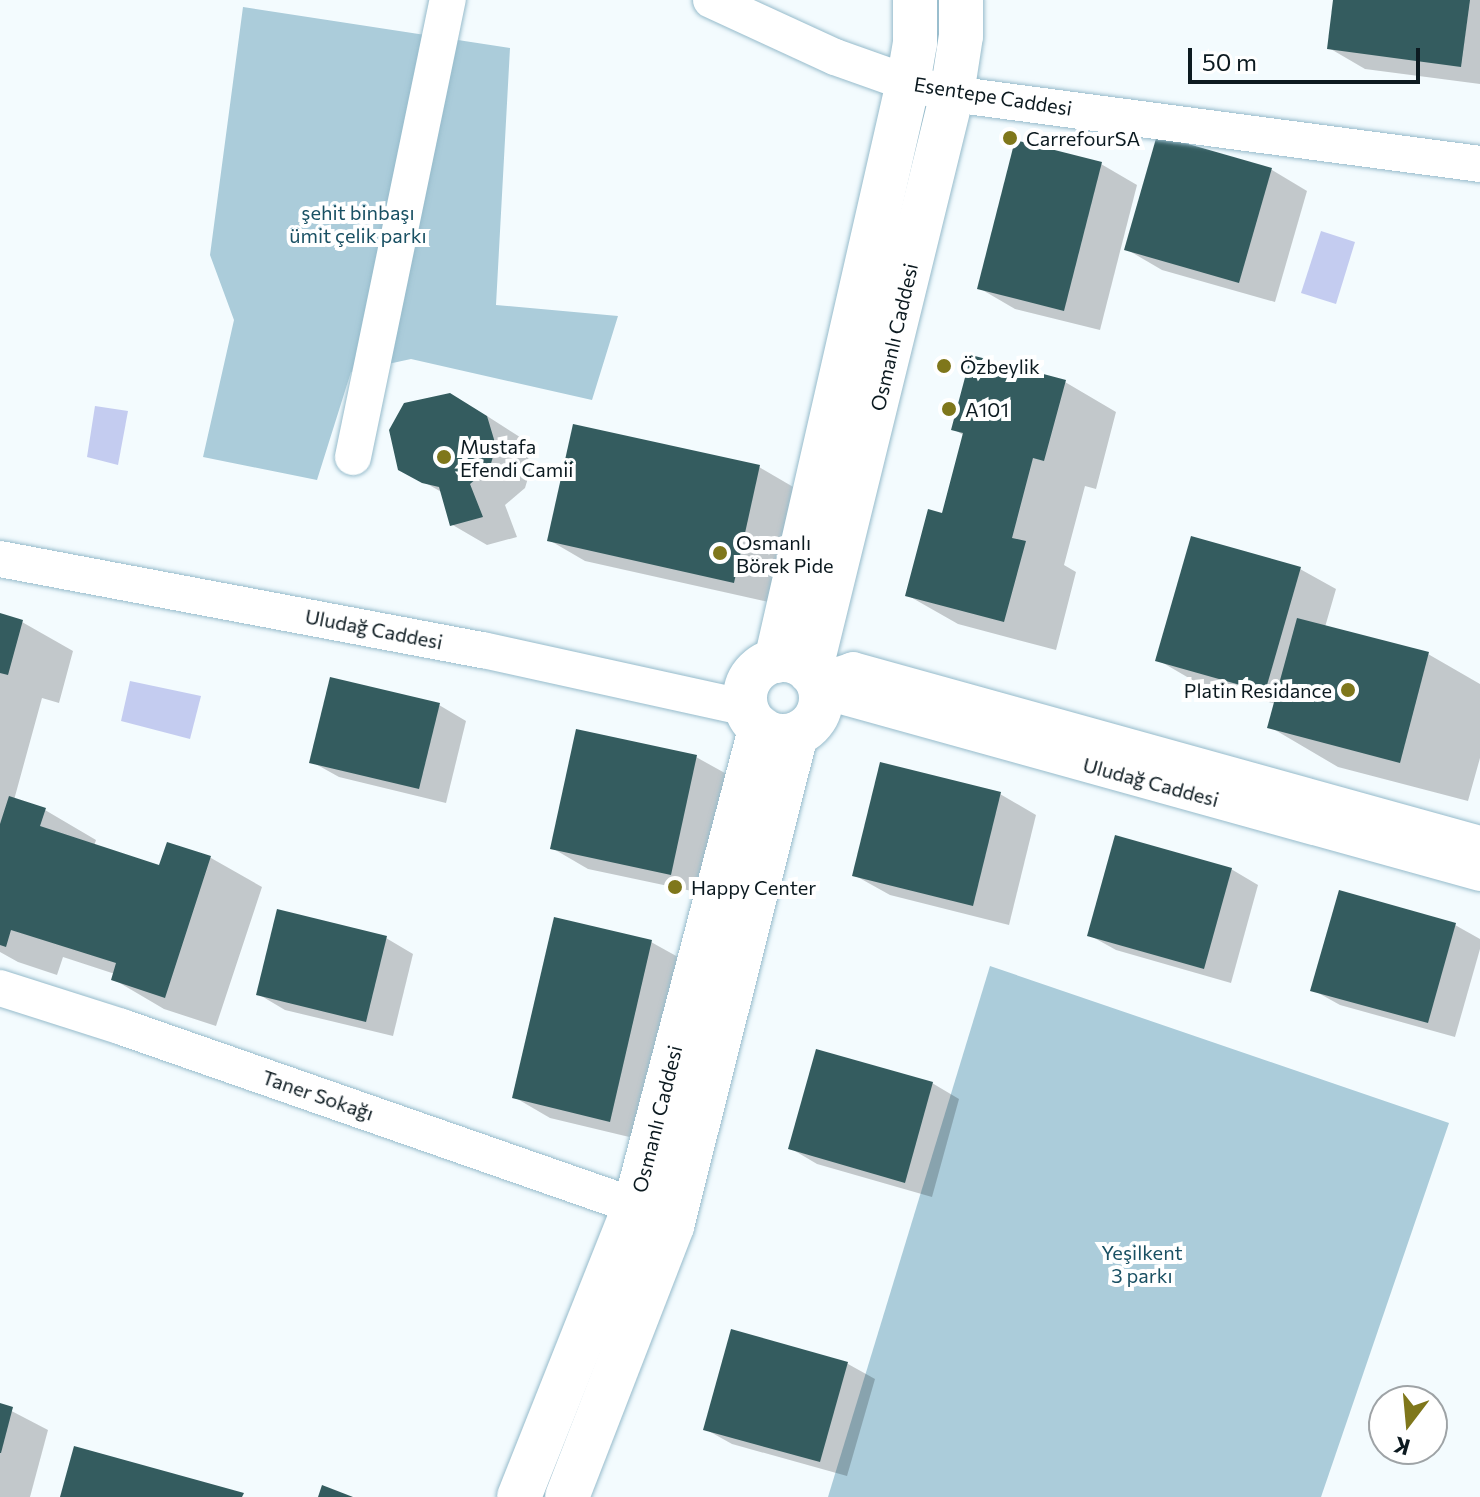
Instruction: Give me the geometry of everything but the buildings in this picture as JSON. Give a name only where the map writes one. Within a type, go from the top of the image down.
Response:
[{"type":"main road","points":[[806,677],[754,673],[745,695],[767,723],[815,718],[806,677],[915,43],[915,0]]},
{"type":"main road","name":"Osmanlı Caddesi","points":[[806,677],[952,94],[961,36],[961,0]]},
{"type":"main road","name":"Osmanlı Caddesi","points":[[519,1497],[635,1206],[767,723]]},
{"type":"main road","name":"Osmanlı Caddesi","points":[[567,1497],[672,1226],[767,723]]},
{"type":"street","points":[[353,457],[448,0]]},
{"type":"street","name":"Esentepe Caddesi","points":[[711,0],[835,57],[908,83],[952,94],[1480,164]]},
{"type":"street","name":"Uludağ Caddesi","points":[[0,559],[483,650],[767,723]]},
{"type":"street","points":[[806,677],[853,670],[1480,844]]},
{"type":"street","name":"Uludağ Caddesi","points":[[806,677],[841,696],[1480,873]]},
{"type":"street","name":"Taner Sokağı","points":[[0,988],[122,1027],[635,1206]]},
{"type":"green space","name":"şehit binbaşı ümit çelik parkı","points":[[243,7],[510,48],[496,305],[618,316],[592,400],[411,359],[351,372],[317,480],[203,457],[234,320],[210,255]]},
{"type":"green space","name":"Yeşilkent 3 parkı","points":[[990,966],[1449,1123],[1321,1497],[828,1497]]},
{"type":"shaded area","points":[[1321,231],[1355,242],[1336,304],[1301,293]]},
{"type":"shaded area","points":[[95,406],[128,411],[118,465],[87,457]]},
{"type":"shaded area","points":[[130,681],[201,696],[190,739],[121,721]]},
{"type":"place","name":"CarrefourSA","points":[[1010,138]]},
{"type":"place","name":"Özbeylik","points":[[944,366]]},
{"type":"place","name":"A101","points":[[949,409]]},
{"type":"place","name":"Mustafa Efendi Camii","points":[[444,457]]},
{"type":"place","name":"Osmanlı Börek Pide","points":[[720,553]]},
{"type":"place","name":"Platin Residance","points":[[1348,690]]},
{"type":"place","name":"Happy Center","points":[[675,887]]}]
